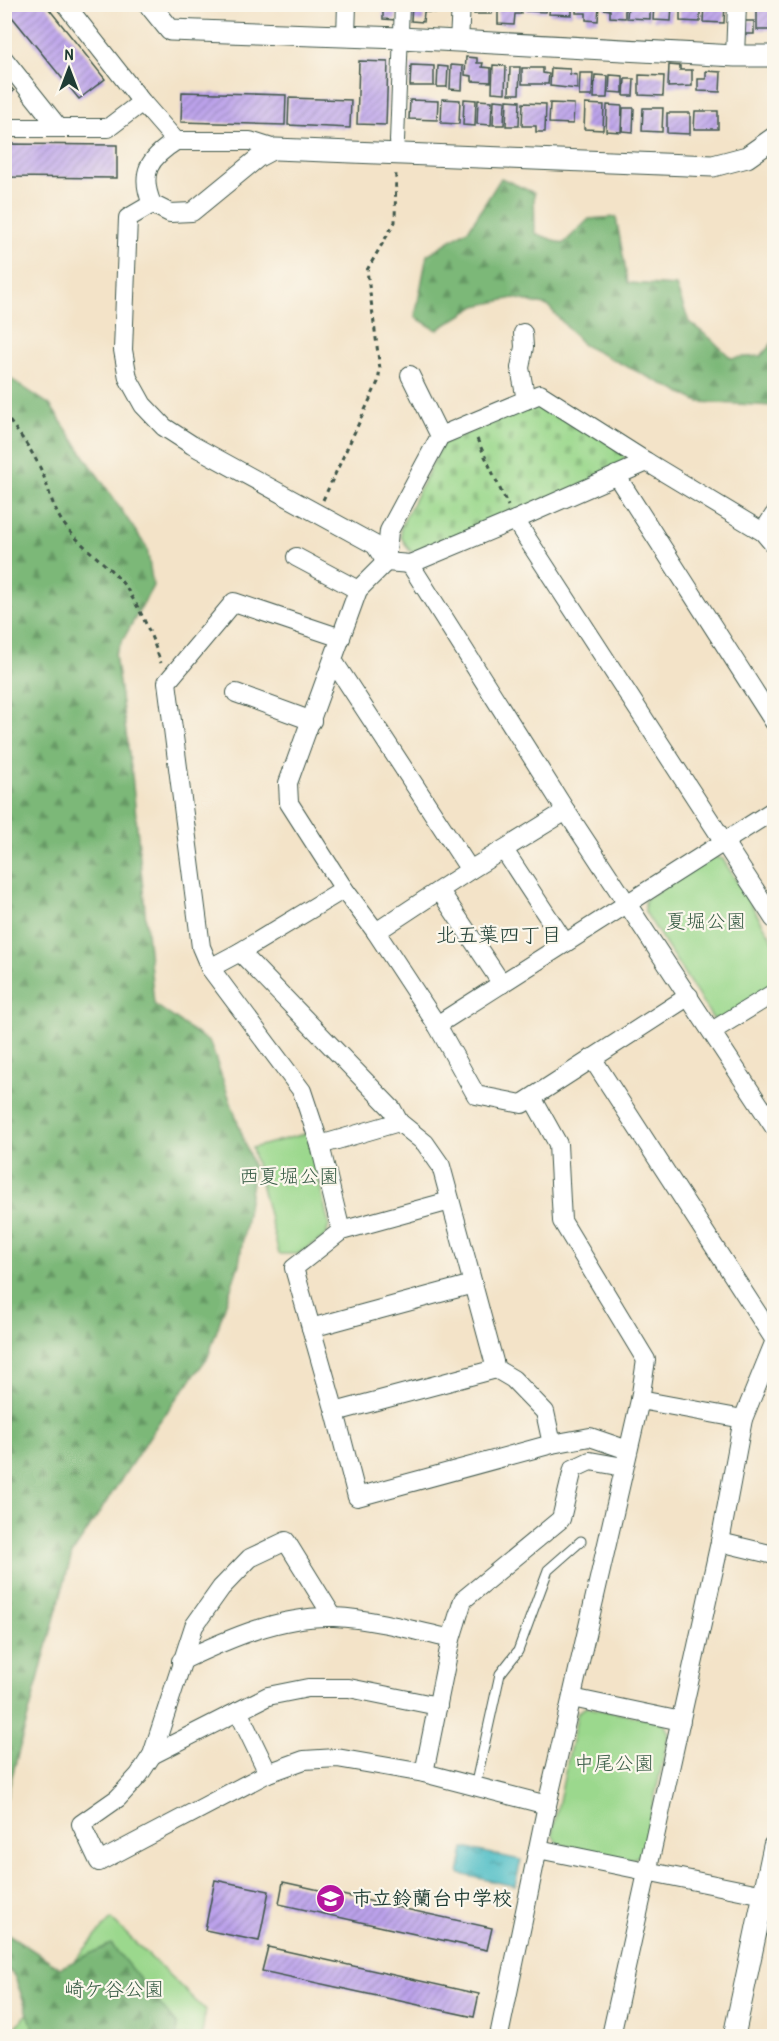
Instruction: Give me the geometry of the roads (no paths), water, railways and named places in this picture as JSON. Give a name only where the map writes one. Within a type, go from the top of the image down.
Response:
[{"type":"street","points":[[65,4],[142,102],[176,141]]},
{"type":"street","points":[[149,4],[170,30],[401,38],[774,57]]},
{"type":"street","points":[[346,36],[347,4]]},
{"type":"street","points":[[397,141],[402,4]]},
{"type":"street","points":[[459,41],[461,4]]},
{"type":"street","points":[[735,56],[737,4]]},
{"type":"street","points":[[4,59],[59,128]]},
{"type":"street","points":[[7,128],[108,128],[142,102]]},
{"type":"street","points":[[275,149],[258,158],[192,212],[170,213],[152,204],[146,189],[146,170],[158,153],[176,141],[250,141],[275,149],[713,166],[747,157],[774,138]]},
{"type":"street","points":[[152,204],[128,218],[123,350],[128,378],[143,405],[164,427],[192,445],[375,545],[386,562]]},
{"type":"street","points":[[523,333],[524,347],[520,368],[526,400]]},
{"type":"street","points":[[410,375],[440,436]]},
{"type":"street","points":[[689,996],[533,1099],[522,1104],[476,1095],[437,1025],[376,932],[344,889],[289,803],[288,783],[334,662],[358,590],[386,562],[389,531],[440,436],[540,394],[769,539],[774,515]]},
{"type":"street","points":[[386,562],[410,564],[646,462]]},
{"type":"street","points":[[616,475],[774,722]]},
{"type":"street","points":[[515,520],[774,920]]},
{"type":"street","points":[[296,557],[358,590]]},
{"type":"street","points":[[410,564],[566,811],[774,1127]]},
{"type":"street","points":[[341,638],[234,602],[167,682],[201,947],[210,968],[302,1091],[320,1145],[341,1231]]},
{"type":"street","points":[[334,662],[470,870]]},
{"type":"street","points":[[236,693],[312,721]]},
{"type":"street","points":[[437,1025],[774,810]]},
{"type":"street","points":[[376,932],[470,870],[566,811]]},
{"type":"street","points":[[504,850],[565,944]]},
{"type":"street","points":[[210,968],[344,889]]},
{"type":"street","points":[[440,891],[502,984]]},
{"type":"street","points":[[240,952],[392,1109],[399,1122],[425,1143],[436,1158],[441,1167],[496,1369],[513,1379],[545,1412],[552,1444]]},
{"type":"street","points":[[712,1031],[774,993]]},
{"type":"street","points":[[592,1058],[774,1341],[743,1419],[720,1542],[611,2037]]},
{"type":"street","points":[[499,2037],[538,1849],[640,1400],[646,1360],[562,1221],[558,1144],[533,1099]]},
{"type":"street","points":[[320,1145],[399,1122]]},
{"type":"street","points":[[450,1201],[341,1231],[294,1268],[357,1497],[552,1444],[591,1437],[626,1459]]},
{"type":"street","points":[[311,1328],[473,1284]]},
{"type":"street","points":[[335,1412],[496,1369]]},
{"type":"street","points":[[640,1400],[743,1419]]},
{"type":"street","points":[[424,1773],[451,1639],[463,1600],[561,1519],[573,1469],[590,1461],[626,1459]]},
{"type":"street","points":[[333,1617],[286,1541],[250,1558],[221,1588],[194,1626],[152,1755],[139,1775],[118,1798],[81,1824],[99,1862],[268,1773],[304,1760],[337,1758],[424,1773],[548,1805]]},
{"type":"street","points":[[720,1542],[774,1555]]},
{"type":"street","points":[[181,1661],[228,1639],[281,1622],[333,1617],[389,1624],[451,1639]]},
{"type":"street","points":[[152,1755],[268,1696],[308,1688],[349,1688],[438,1706]]},
{"type":"street","points":[[572,1698],[681,1721]]},
{"type":"street","points":[[238,1711],[268,1773]]},
{"type":"street","points":[[734,2037],[769,1895],[774,1846]]},
{"type":"street","points":[[538,1849],[769,1895]]},
{"type":"lane","points":[[475,1787],[500,1674],[518,1651],[548,1570],[581,1541]]},
{"type":"water","points":[[464,1848],[521,1860],[515,1886],[459,1874]]},
{"type":"place","name":"市立鈴蘭台中学校","points":[[331,1898]]},
{"type":"district","name":"北五葉四丁目","points":[[499,935]]},
{"type":"park label","name":"夏堀公園","points":[[706,921]]},
{"type":"park label","name":"西夏堀公園","points":[[289,1176]]},
{"type":"park label","name":"中尾公園","points":[[614,1763]]},
{"type":"park label","name":"崎ケ谷公園","points":[[114,1989]]}]
